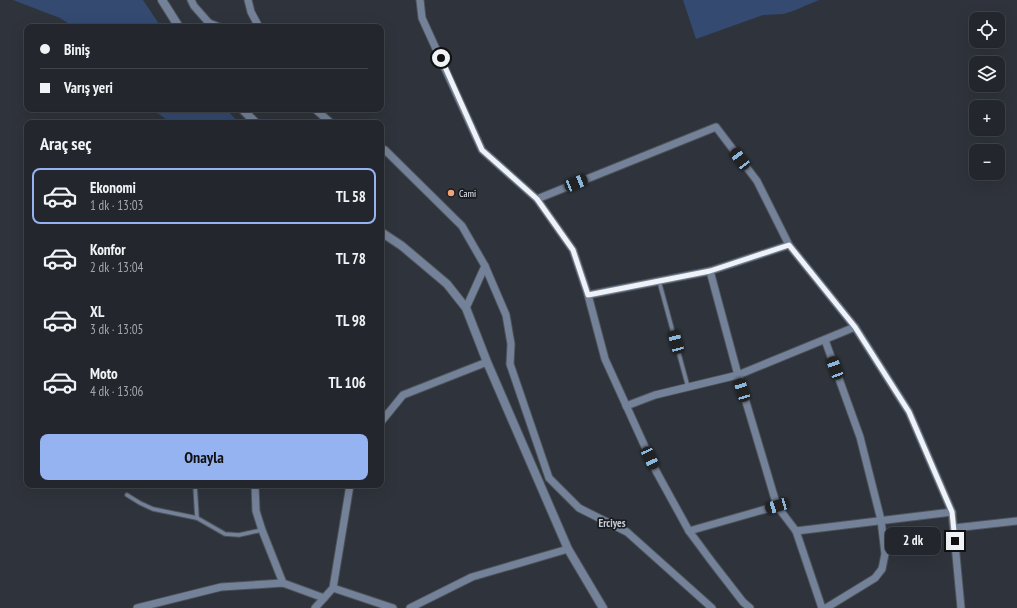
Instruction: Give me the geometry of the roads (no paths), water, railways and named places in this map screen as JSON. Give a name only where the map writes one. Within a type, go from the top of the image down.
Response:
[{"type":"street","points":[[162,0],[177,24]]},
{"type":"street","points":[[191,0],[194,6],[209,24]]},
{"type":"street","points":[[248,0],[251,12],[258,24]]},
{"type":"street","points":[[420,0],[422,18],[482,150],[537,199],[573,250],[588,295],[605,359],[656,471],[689,531],[743,602],[750,608]]},
{"type":"street","points":[[245,112],[253,120]]},
{"type":"street","points":[[318,112],[328,120]]},
{"type":"street","points":[[537,199],[716,127],[757,181],[789,245],[855,327],[909,412],[952,512],[961,608]]},
{"type":"street","points":[[384,150],[418,181],[462,226],[485,266],[506,316],[511,344],[510,364],[549,478],[579,508],[627,532],[712,608]]},
{"type":"street","points":[[384,234],[402,246],[447,284],[466,308],[487,362],[568,549],[603,608]]},
{"type":"street","points":[[588,295],[710,271],[789,245]]},
{"type":"street","points":[[466,308],[485,266]]},
{"type":"street","points":[[710,271],[738,375],[777,506],[796,530],[822,608]]},
{"type":"street","points":[[626,406],[655,395],[738,375],[855,327]]},
{"type":"street","points":[[825,340],[860,437],[881,520],[885,554],[882,569],[875,578],[826,608]]},
{"type":"street","points":[[384,418],[403,396],[487,362]]},
{"type":"street","points":[[537,479],[549,478]]},
{"type":"street","points":[[255,488],[256,511],[283,583]]},
{"type":"street","points":[[315,608],[332,588],[349,488]]},
{"type":"street","points":[[689,531],[777,506]]},
{"type":"street","points":[[796,530],[952,512]]},
{"type":"street","points":[[954,528],[1017,521]]},
{"type":"street","points":[[410,608],[472,577],[568,549]]},
{"type":"street","points":[[137,608],[221,587],[283,583],[324,598]]},
{"type":"street","points":[[332,588],[393,608]]},
{"type":"lane","points":[[659,281],[688,387]]},
{"type":"lane","points":[[195,488],[197,518]]},
{"type":"lane","points":[[127,495],[153,509],[197,518],[221,532],[230,535],[239,535],[262,530]]},
{"type":"place","name":"Cami","points":[[451,193]]},
{"type":"district","name":"Erciyes","points":[[612,523]]}]
